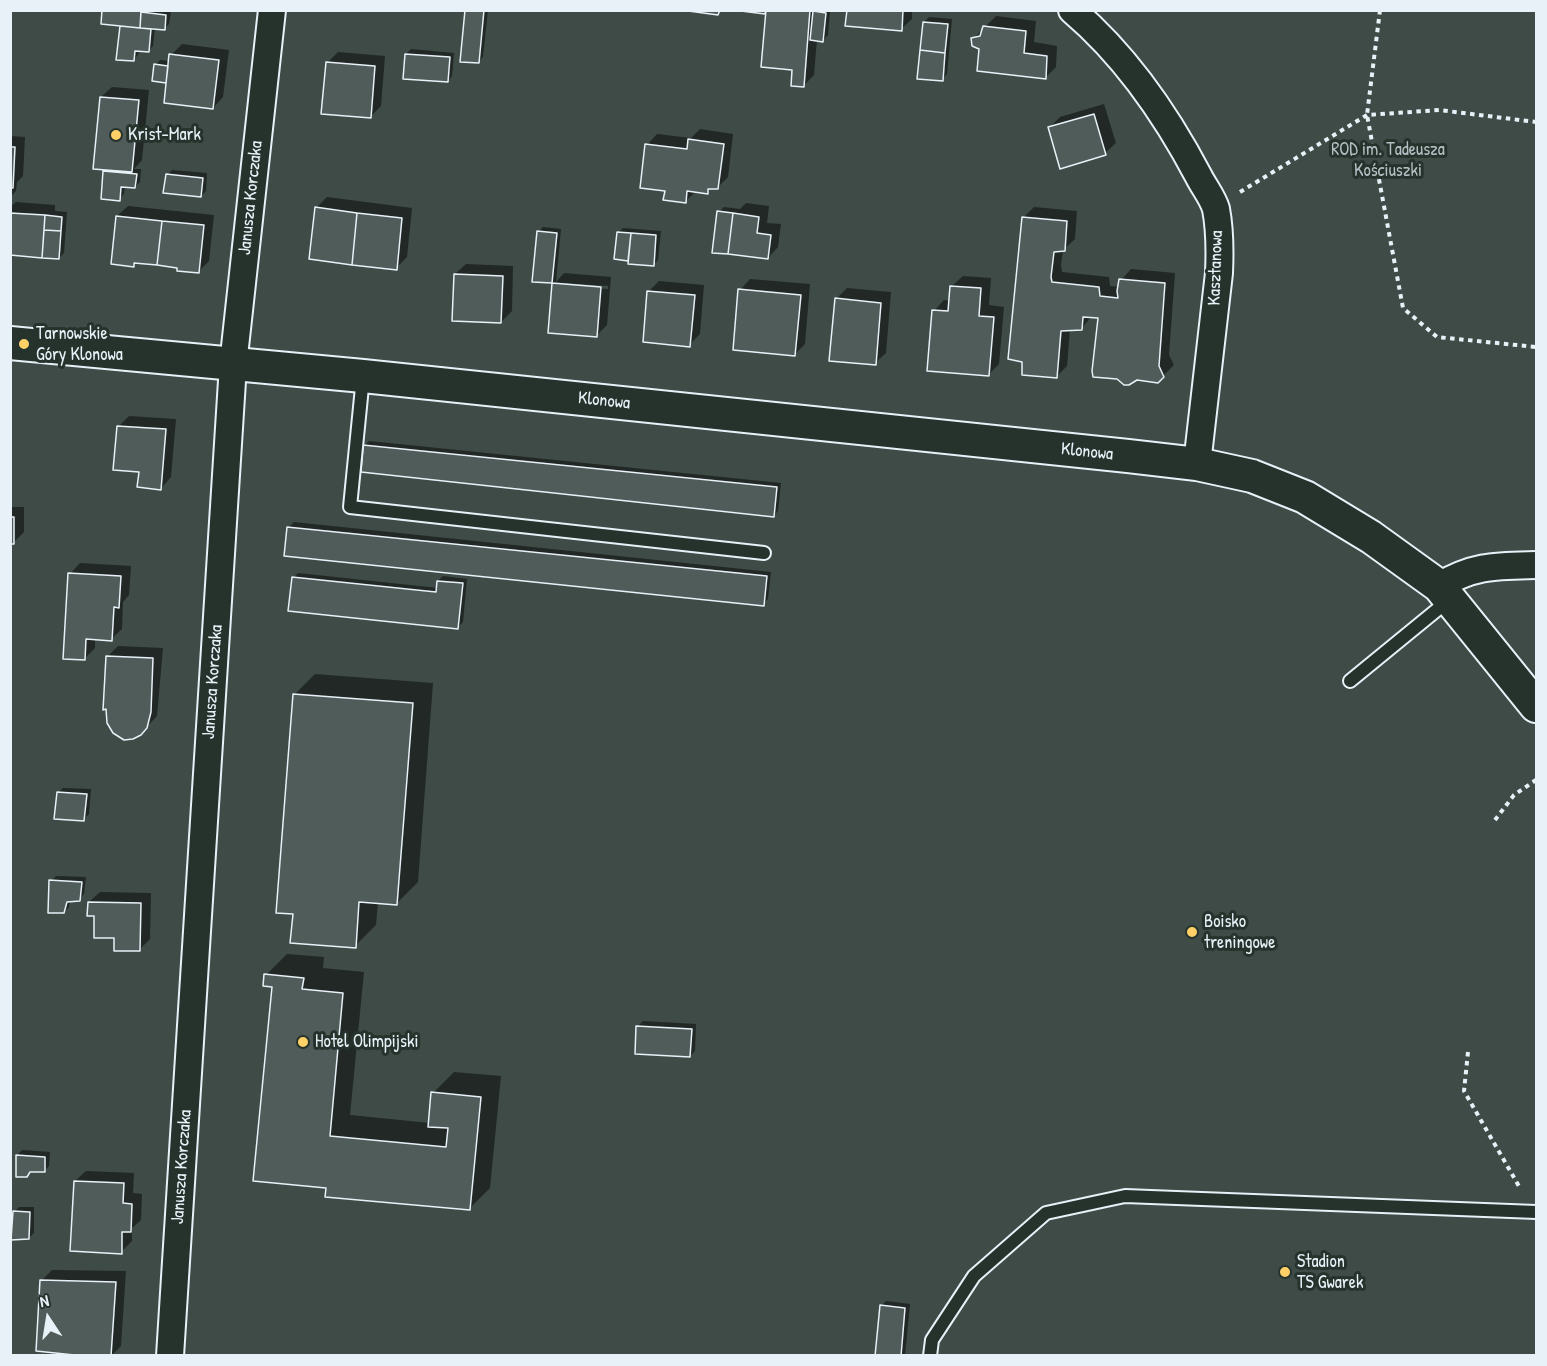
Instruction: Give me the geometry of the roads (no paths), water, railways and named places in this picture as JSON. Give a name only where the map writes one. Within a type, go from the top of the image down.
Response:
[{"type":"street","name":"Janusza Korczaka","points":[[170,1356],[233,365],[272,10]]},
{"type":"street","name":"Kasztanowa","points":[[1072,10],[1122,61],[1152,101],[1185,151],[1215,206],[1220,245],[1219,273],[1197,464]]},
{"type":"street","name":"Klonowa","points":[[10,343],[363,376],[1197,464],[1251,476],[1305,497],[1371,537],[1444,593],[1536,706]]},
{"type":"street","points":[[1444,593],[1459,574],[1480,568],[1536,565]]},
{"type":"lane","points":[[363,376],[350,507],[764,553]]},
{"type":"lane","points":[[1350,681],[1444,593]]},
{"type":"lane","points":[[930,1356],[933,1340],[974,1276],[1046,1213],[1125,1196],[1535,1212]]},
{"type":"place","name":"Krist-Mark","points":[[116,135]]},
{"type":"place","name":"Tarnowskie Góry Klonowa","points":[[24,344]]},
{"type":"place","name":"Boisko treningowe","points":[[1192,932]]},
{"type":"place","name":"Hotel Olimpijski","points":[[303,1042]]},
{"type":"place","name":"Stadion TS Gwarek","points":[[1285,1272]]},
{"type":"park label","name":"ROD im. Tadeusza Kościuszki","points":[[1388,160]]}]
